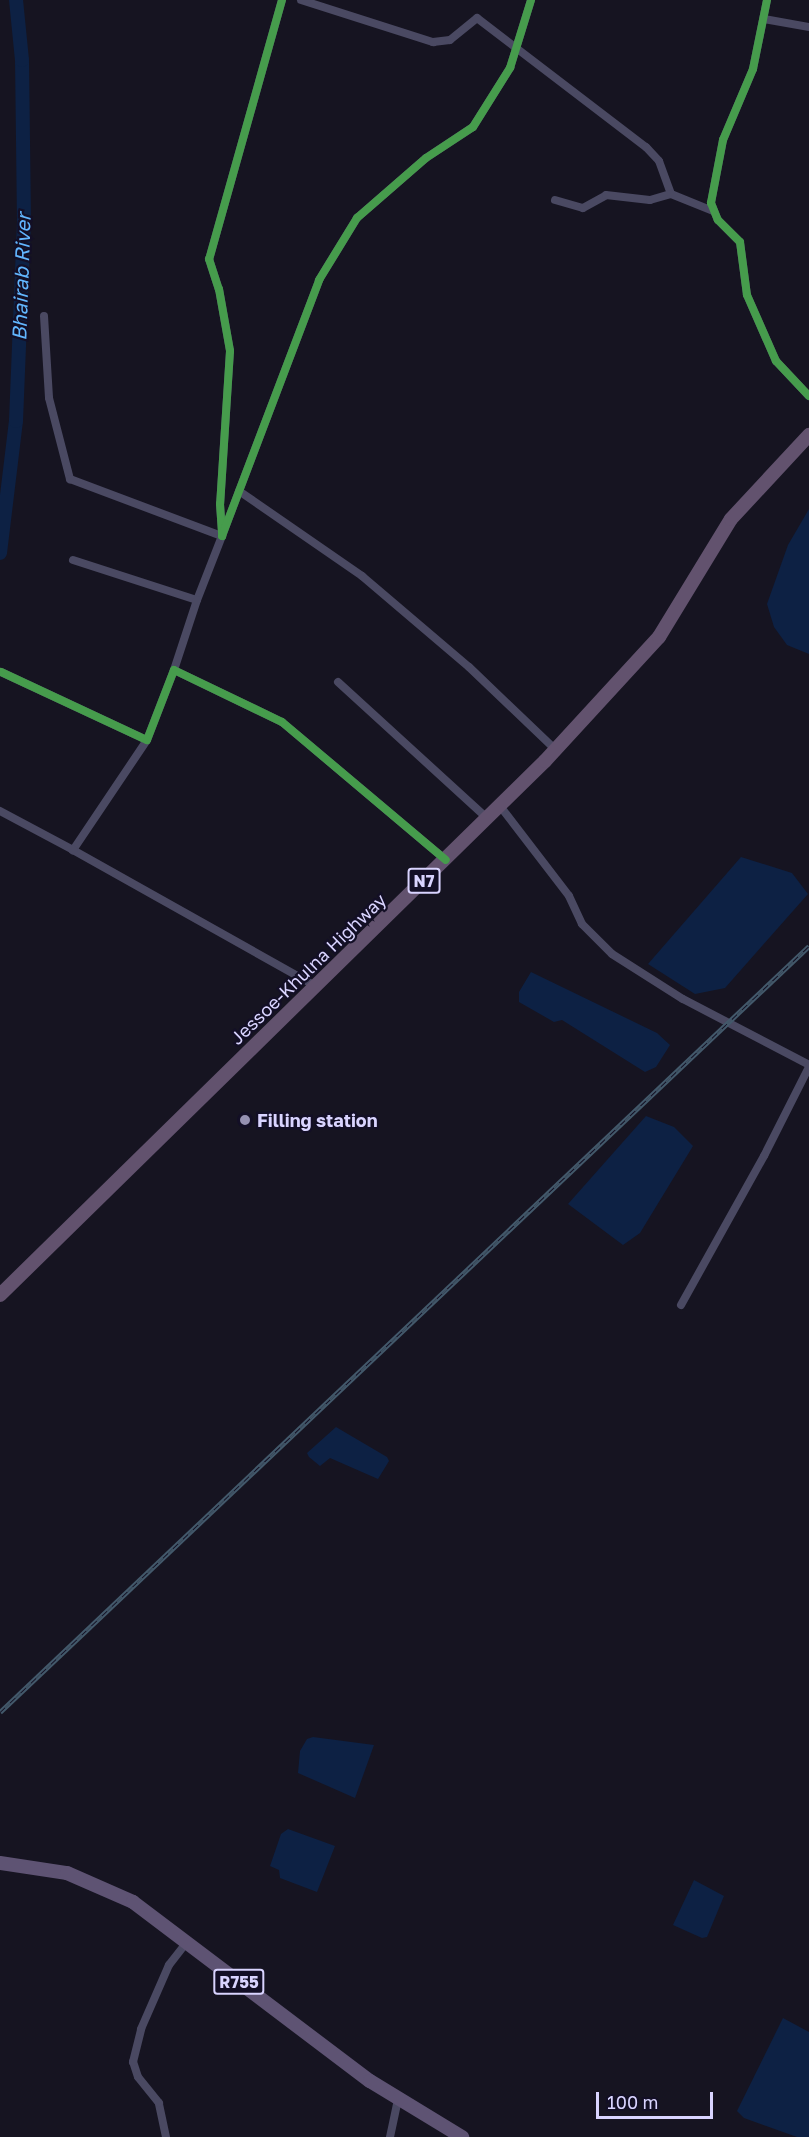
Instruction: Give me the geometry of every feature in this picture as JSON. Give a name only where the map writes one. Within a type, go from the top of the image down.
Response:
[{"type":"highway","name":"Jessoe-Khulna Highway","points":[[0,1295],[318,987],[556,750],[659,637],[730,519],[809,435]]},
{"type":"main road","name":"R755","points":[[0,1863],[45,1868],[102,1885],[133,1902],[398,2100],[462,2137]]},
{"type":"street","points":[[222,536],[220,504],[230,351],[219,289],[209,259],[282,0]]},
{"type":"street","points":[[301,0],[433,42],[450,40],[477,18],[646,147],[659,161],[671,194]]},
{"type":"street","points":[[73,850],[147,740],[174,670],[197,600],[319,280],[357,218],[426,158],[473,127],[503,84],[531,0]]},
{"type":"street","points":[[713,211],[723,140],[753,69],[767,0]]},
{"type":"street","points":[[764,19],[809,27]]},
{"type":"street","points":[[555,200],[583,208],[606,195],[650,200],[671,194],[713,211],[740,242],[747,295],[776,361],[809,396]]},
{"type":"street","points":[[44,316],[49,398],[70,479],[222,536]]},
{"type":"street","points":[[239,491],[362,576],[469,667],[556,750]]},
{"type":"street","points":[[73,560],[197,600]]},
{"type":"street","points":[[174,670],[282,722],[446,860]]},
{"type":"street","points":[[2,672],[147,740]]},
{"type":"street","points":[[338,682],[488,818]]},
{"type":"street","points":[[500,806],[569,896],[582,924],[612,954],[683,999],[809,1066],[764,1156],[681,1305]]},
{"type":"street","points":[[0,811],[318,987]]},
{"type":"street","points":[[166,2137],[159,2103],[138,2077],[133,2062],[141,2029],[169,1965],[187,1942]]},
{"type":"street","points":[[390,2137],[398,2100]]},
{"type":"water","points":[[809,509],[809,654],[787,645],[774,627],[767,604],[788,545]]},
{"type":"water","points":[[741,857],[792,873],[808,894],[725,988],[695,994],[648,964]]},
{"type":"water","points":[[531,972],[657,1033],[670,1045],[656,1067],[645,1072],[562,1020],[554,1022],[519,1002],[519,992]]},
{"type":"water","points":[[646,1116],[674,1127],[693,1146],[640,1233],[623,1245],[568,1204]]},
{"type":"water","points":[[336,1427],[387,1457],[389,1461],[378,1479],[330,1458],[320,1466],[309,1457],[307,1453]]},
{"type":"water","points":[[313,1737],[374,1745],[355,1798],[298,1773],[300,1751],[307,1739]]},
{"type":"water","points":[[288,1829],[335,1846],[317,1892],[280,1878],[279,1870],[270,1866],[281,1834]]},
{"type":"water","points":[[694,1880],[724,1896],[707,1937],[702,1938],[673,1925]]},
{"type":"water","points":[[783,2018],[809,2032],[809,2137],[797,2137],[744,2118],[737,2111]]},
{"type":"waterway","name":"Bhairab River","points":[[0,553],[16,421],[24,222],[22,60],[16,0]]},
{"type":"railway","points":[[0,1712],[809,946]]},
{"type":"cycle path","points":[[282,0],[209,259],[219,289],[230,351],[220,504],[222,536],[319,280],[357,218],[426,158],[473,127],[510,68],[531,0]]},
{"type":"cycle path","points":[[767,0],[753,69],[723,140],[711,203],[718,220],[740,242],[747,295],[776,361],[809,396]]},
{"type":"cycle path","points":[[1,672],[147,740],[174,670],[282,722],[446,860]]},
{"type":"place","name":"Filling station","points":[[245,1120]]}]
